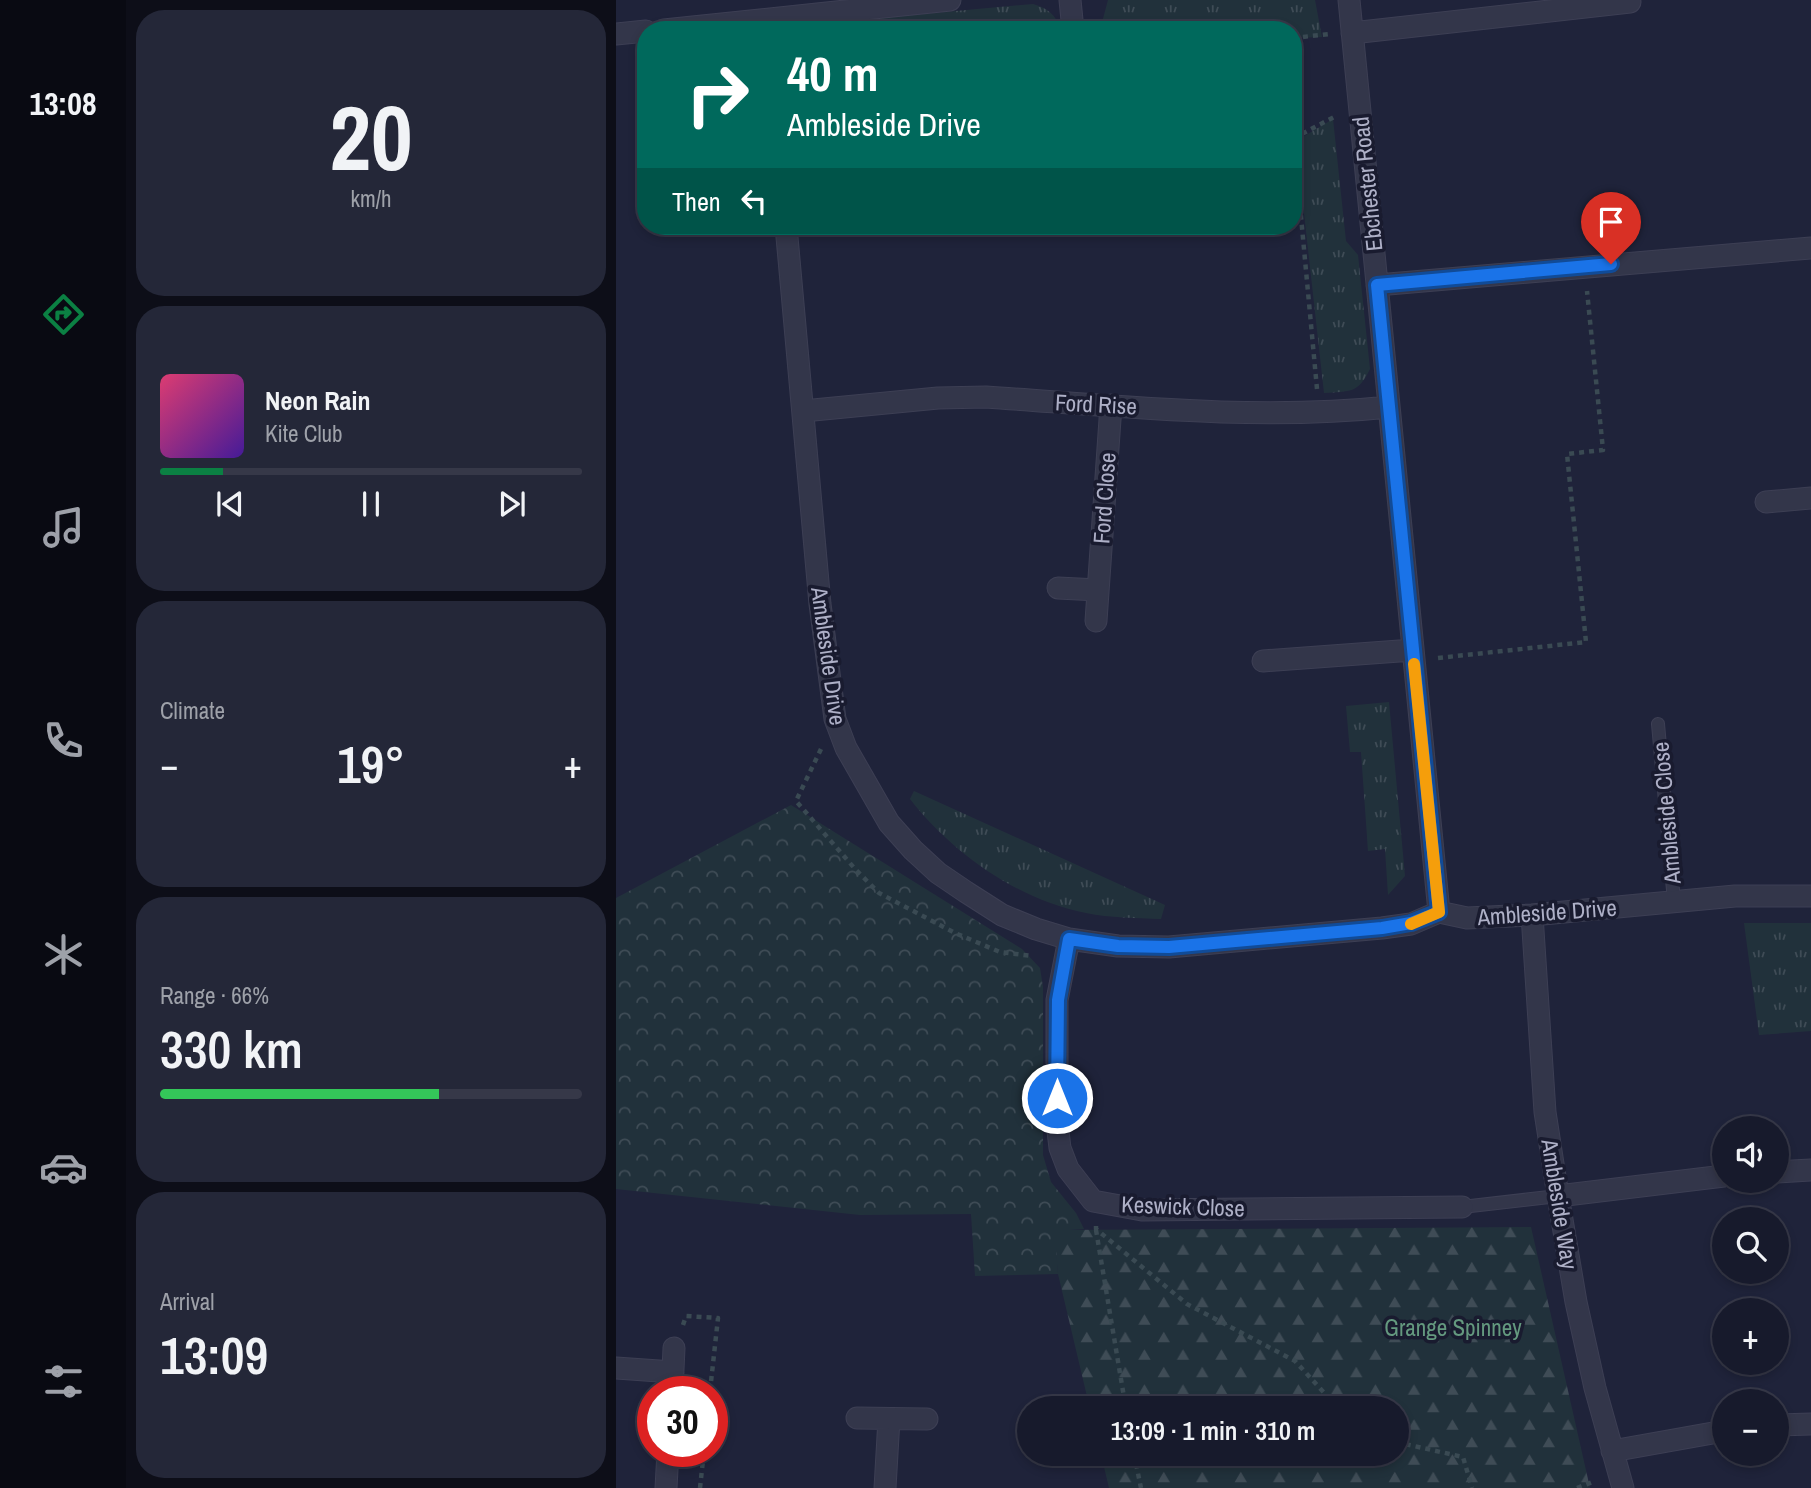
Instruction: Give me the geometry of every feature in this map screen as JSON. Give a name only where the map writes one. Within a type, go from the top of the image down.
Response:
[{"type":"street","points":[[798,21],[950,0]]},
{"type":"street","points":[[1070,0],[1072,21]]},
{"type":"street","name":"Ebchester Road","points":[[1349,0],[1439,912]]},
{"type":"street","points":[[1352,33],[1630,2]]},
{"type":"street","points":[[616,34],[637,33]]},
{"type":"street","name":"Ambleside Drive","points":[[787,235],[829,687],[835,719],[846,748],[889,823],[938,873],[1002,915],[1069,939],[1118,946],[1169,947],[1382,928],[1411,923],[1439,912],[1467,918],[1532,915],[1735,895],[1811,896]]},
{"type":"street","points":[[1377,285],[1811,248]]},
{"type":"street","name":"Ford Rise","points":[[803,411],[938,398],[986,397],[1319,413],[1389,407]]},
{"type":"street","name":"Ford Close","points":[[1096,621],[1111,405]]},
{"type":"street","points":[[1766,502],[1811,498]]},
{"type":"street","points":[[1058,588],[1098,590]]},
{"type":"street","points":[[1263,661],[1413,655]]},
{"type":"street","name":"Ambleside Way","points":[[1532,915],[1545,1112],[1558,1196],[1576,1302],[1623,1488]]},
{"type":"street","name":"Keswick Close","points":[[1069,939],[1058,1000],[1059,1148],[1068,1169],[1093,1201],[1142,1210],[1462,1207]]},
{"type":"street","points":[[1789,1171],[1811,1170]]},
{"type":"street","points":[[1558,1196],[1712,1177]]},
{"type":"street","points":[[672,1376],[674,1348]]},
{"type":"street","points":[[616,1368],[648,1376]]},
{"type":"street","points":[[857,1418],[927,1419]]},
{"type":"street","points":[[886,1488],[890,1419]]},
{"type":"street","points":[[1789,1425],[1811,1424]]},
{"type":"street","points":[[1612,1451],[1712,1433]]},
{"type":"street","points":[[666,1488],[667,1467]]},
{"type":"lane","name":"Ambleside Close","points":[[1658,724],[1675,901]]},
{"type":"lane","points":[[1462,1207],[1558,1196]]},
{"type":"path","points":[[1302,37],[1352,33]]},
{"type":"path","points":[[1302,134],[1359,104]]},
{"type":"path","points":[[1302,228],[1319,413]]},
{"type":"path","points":[[1413,655],[1586,642],[1567,454],[1603,450],[1585,266]]},
{"type":"path","points":[[1093,1201],[1124,1396]]},
{"type":"path","points":[[1096,1229],[1187,1304],[1295,1361],[1327,1396]]},
{"type":"path","points":[[674,1348],[686,1316],[718,1318],[712,1376]]},
{"type":"path","points":[[1409,1445],[1463,1457],[1472,1488]]},
{"type":"path","points":[[1136,1466],[1141,1488]]},
{"type":"path","points":[[700,1488],[702,1467]]},
{"type":"green space","points":[[1108,0],[1315,0],[1322,37],[1302,38],[1302,21],[1102,21]]},
{"type":"green space","points":[[1033,4],[1051,13],[1057,21],[847,21]]},
{"type":"green space","points":[[1333,119],[1346,241],[1358,255],[1370,369],[1361,383],[1352,390],[1324,393],[1302,195],[1302,137]]},
{"type":"green space","points":[[1389,702],[1405,876],[1388,895],[1385,849],[1368,851],[1361,752],[1350,752],[1346,706]]},
{"type":"green space","points":[[914,791],[1165,905],[1161,919],[1086,913],[1061,907],[1012,885],[988,871],[946,838],[910,799]]},
{"type":"green space","points":[[791,805],[1022,949],[1040,968],[1043,987],[1043,1155],[1051,1182],[1076,1213],[1084,1229],[1055,1231],[1058,1274],[975,1276],[971,1214],[860,1215],[616,1189],[616,898]]},
{"type":"green space","points":[[1744,923],[1811,923],[1811,1031],[1759,1035]]},
{"type":"green space","name":"Grange Spinney","points":[[1531,1227],[1590,1488],[1109,1488],[1104,1466],[1409,1466],[1409,1396],[1087,1396],[1058,1274],[1054,1230]]},
{"type":"slow traffic","points":[[1411,924],[1439,912],[1414,664]]},
{"type":"route","points":[[1057,1098],[1058,1000],[1069,939],[1118,946],[1169,947],[1382,928],[1411,923],[1439,912],[1377,285],[1611,264]]}]
